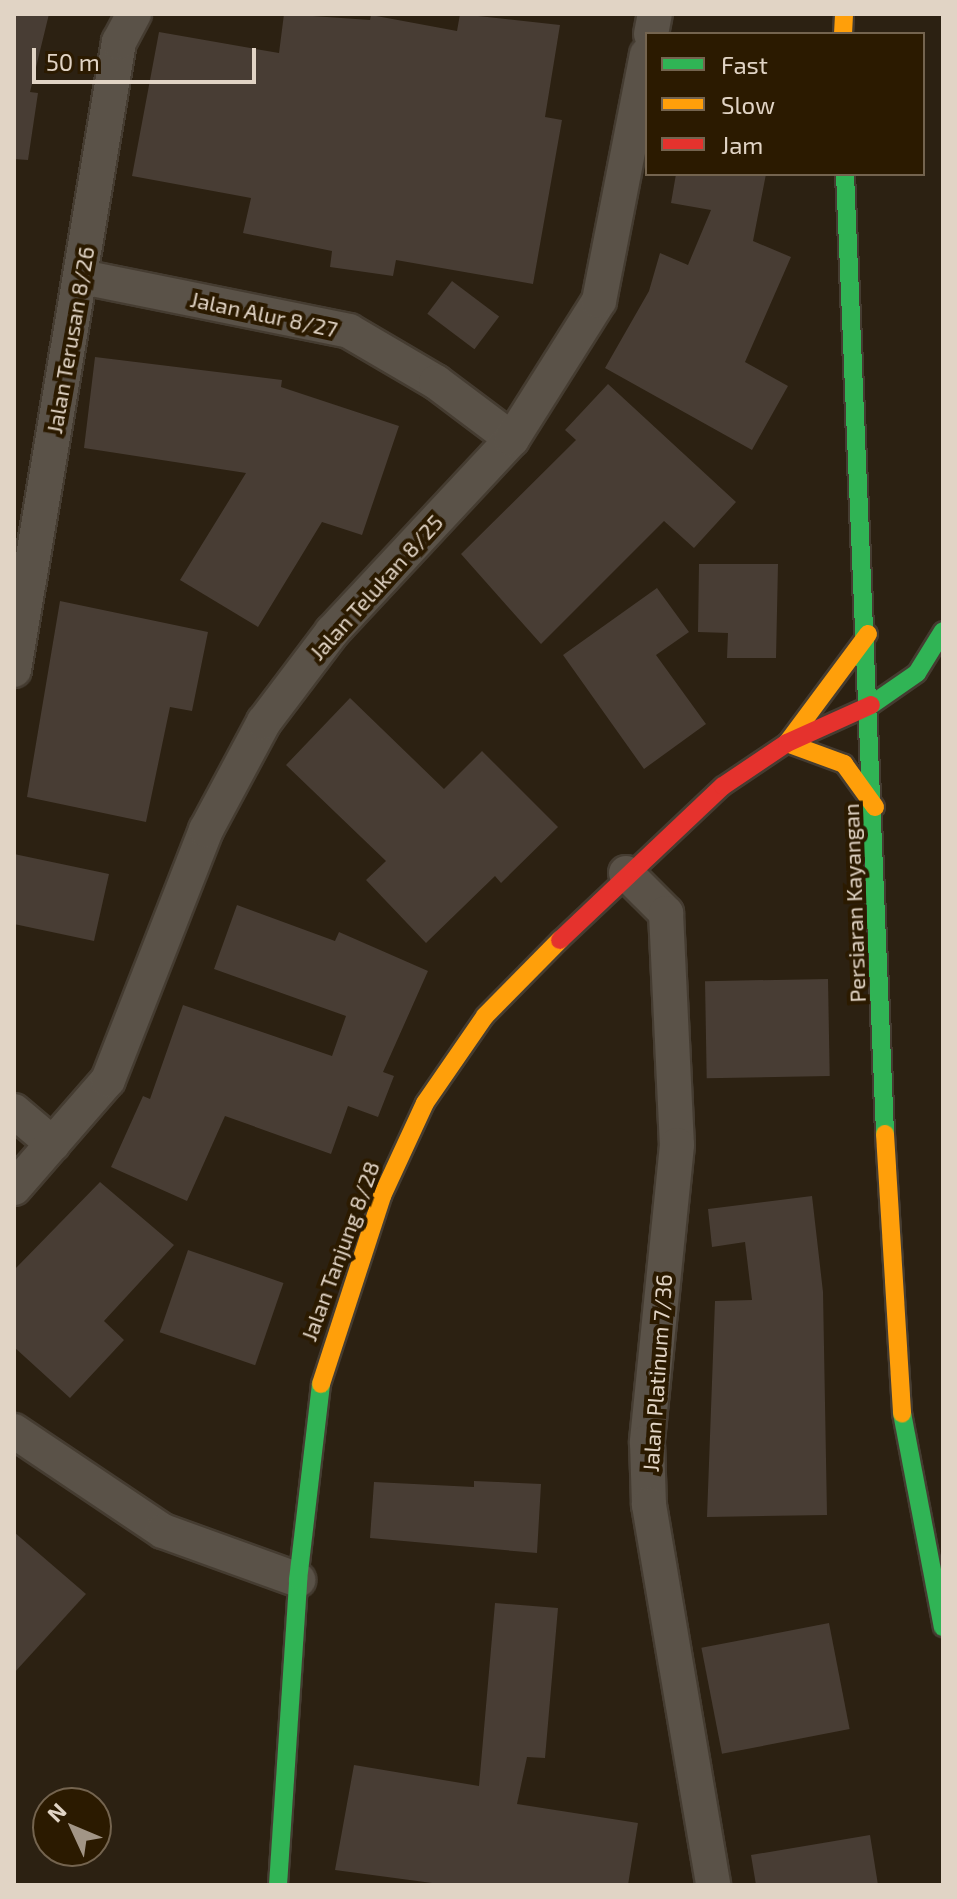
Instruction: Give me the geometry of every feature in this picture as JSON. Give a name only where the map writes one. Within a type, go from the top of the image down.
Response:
[{"type":"main road","name":"Persiaran Kayangan","points":[[845,176],[871,705],[893,1329],[905,1445],[943,1627]]},
{"type":"main road","points":[[787,743],[871,705],[917,673],[943,631]]},
{"type":"main road","points":[[787,743],[868,634]]},
{"type":"main road","points":[[787,743],[844,764],[875,807]]},
{"type":"main road","name":"Jalan Tanjung 8/28","points":[[278,1885],[298,1580],[323,1369],[382,1196],[425,1103],[485,1016],[626,873],[723,786],[787,743]]},
{"type":"street","name":"Jalan Terusan 8/26","points":[[14,670],[119,42],[134,14]]},
{"type":"street","name":"Jalan Telukan 8/25","points":[[14,1188],[108,1080],[206,830],[264,722],[332,632],[512,439],[599,301],[645,65]]},
{"type":"street","name":"Jalan Alur 8/27","points":[[82,277],[349,331],[436,382],[512,439]]},
{"type":"street","name":"Jalan Platinum 7/36","points":[[626,873],[666,913],[677,1145],[647,1442],[649,1505],[713,1885]]},
{"type":"street","points":[[14,1111],[53,1144]]},
{"type":"street","points":[[14,1431],[163,1531],[298,1580]]},
{"type":"building","points":[[14,14],[49,14],[30,92],[38,93],[28,160],[14,159]]},
{"type":"building","points":[[284,14],[370,20],[371,15],[457,31],[460,14],[560,25],[545,117],[562,120],[533,284],[396,260],[393,276],[330,267],[332,251],[243,233],[251,198],[132,176],[159,32],[279,53]]},
{"type":"building","points":[[676,176],[766,176],[753,241],[791,257],[745,362],[788,386],[752,450],[605,368],[649,291],[660,253],[688,265],[711,210],[671,203]]},
{"type":"building","points":[[452,281],[499,317],[474,349],[427,314]]},
{"type":"building","points":[[95,357],[282,380],[281,387],[399,426],[362,535],[322,522],[258,627],[180,580],[246,473],[84,448]]},
{"type":"building","points":[[608,384],[736,502],[694,548],[664,521],[541,644],[461,554],[576,440],[565,430]]},
{"type":"building","points":[[699,564],[778,564],[776,658],[727,658],[728,633],[698,632]]},
{"type":"building","points":[[657,588],[689,632],[656,655],[706,724],[644,769],[563,655]]},
{"type":"building","points":[[60,601],[208,632],[192,711],[170,707],[146,822],[27,797]]},
{"type":"building","points":[[350,698],[444,789],[482,751],[558,827],[501,883],[495,876],[426,943],[366,880],[386,861],[286,765]]},
{"type":"building","points":[[14,854],[109,874],[94,941],[14,924]]},
{"type":"building","points":[[237,905],[335,941],[339,932],[428,971],[383,1072],[394,1076],[378,1117],[348,1106],[331,1154],[225,1116],[187,1201],[111,1167],[143,1096],[150,1099],[183,1005],[332,1056],[346,1016],[214,969]]},
{"type":"building","points":[[828,979],[830,1076],[707,1078],[705,981]]},
{"type":"building","points":[[100,1182],[174,1245],[104,1321],[124,1340],[70,1398],[14,1347],[14,1270]]},
{"type":"building","points":[[812,1196],[823,1292],[827,1515],[707,1517],[715,1301],[752,1300],[745,1242],[712,1247],[708,1209]]},
{"type":"building","points":[[188,1250],[283,1283],[255,1365],[160,1332]]},
{"type":"building","points":[[474,1481],[541,1484],[537,1553],[370,1538],[374,1482],[474,1487]]},
{"type":"building","points":[[14,1532],[86,1594],[14,1673]]},
{"type":"building","points":[[495,1603],[558,1608],[545,1758],[527,1757],[517,1804],[638,1823],[628,1885],[447,1885],[335,1870],[354,1765],[479,1786]]},
{"type":"building","points":[[829,1623],[850,1729],[722,1754],[701,1648]]},
{"type":"building","points":[[870,1835],[878,1885],[756,1885],[751,1855]]},
{"type":"traffic: fast","points":[[845,176],[885,1134]]},
{"type":"traffic: fast","points":[[871,705],[917,673],[943,631]]},
{"type":"traffic: fast","points":[[278,1885],[298,1580],[321,1384]]},
{"type":"traffic: fast","points":[[902,1413],[943,1627]]},
{"type":"traffic: slow","points":[[843,32],[844,14]]},
{"type":"traffic: slow","points":[[868,634],[787,743],[844,764],[875,807]]},
{"type":"traffic: slow","points":[[321,1384],[382,1196],[425,1103],[485,1016],[560,940]]},
{"type":"traffic: slow","points":[[885,1134],[902,1413]]},
{"type":"traffic: jam","points":[[560,940],[723,786],[787,743],[871,705]]}]
